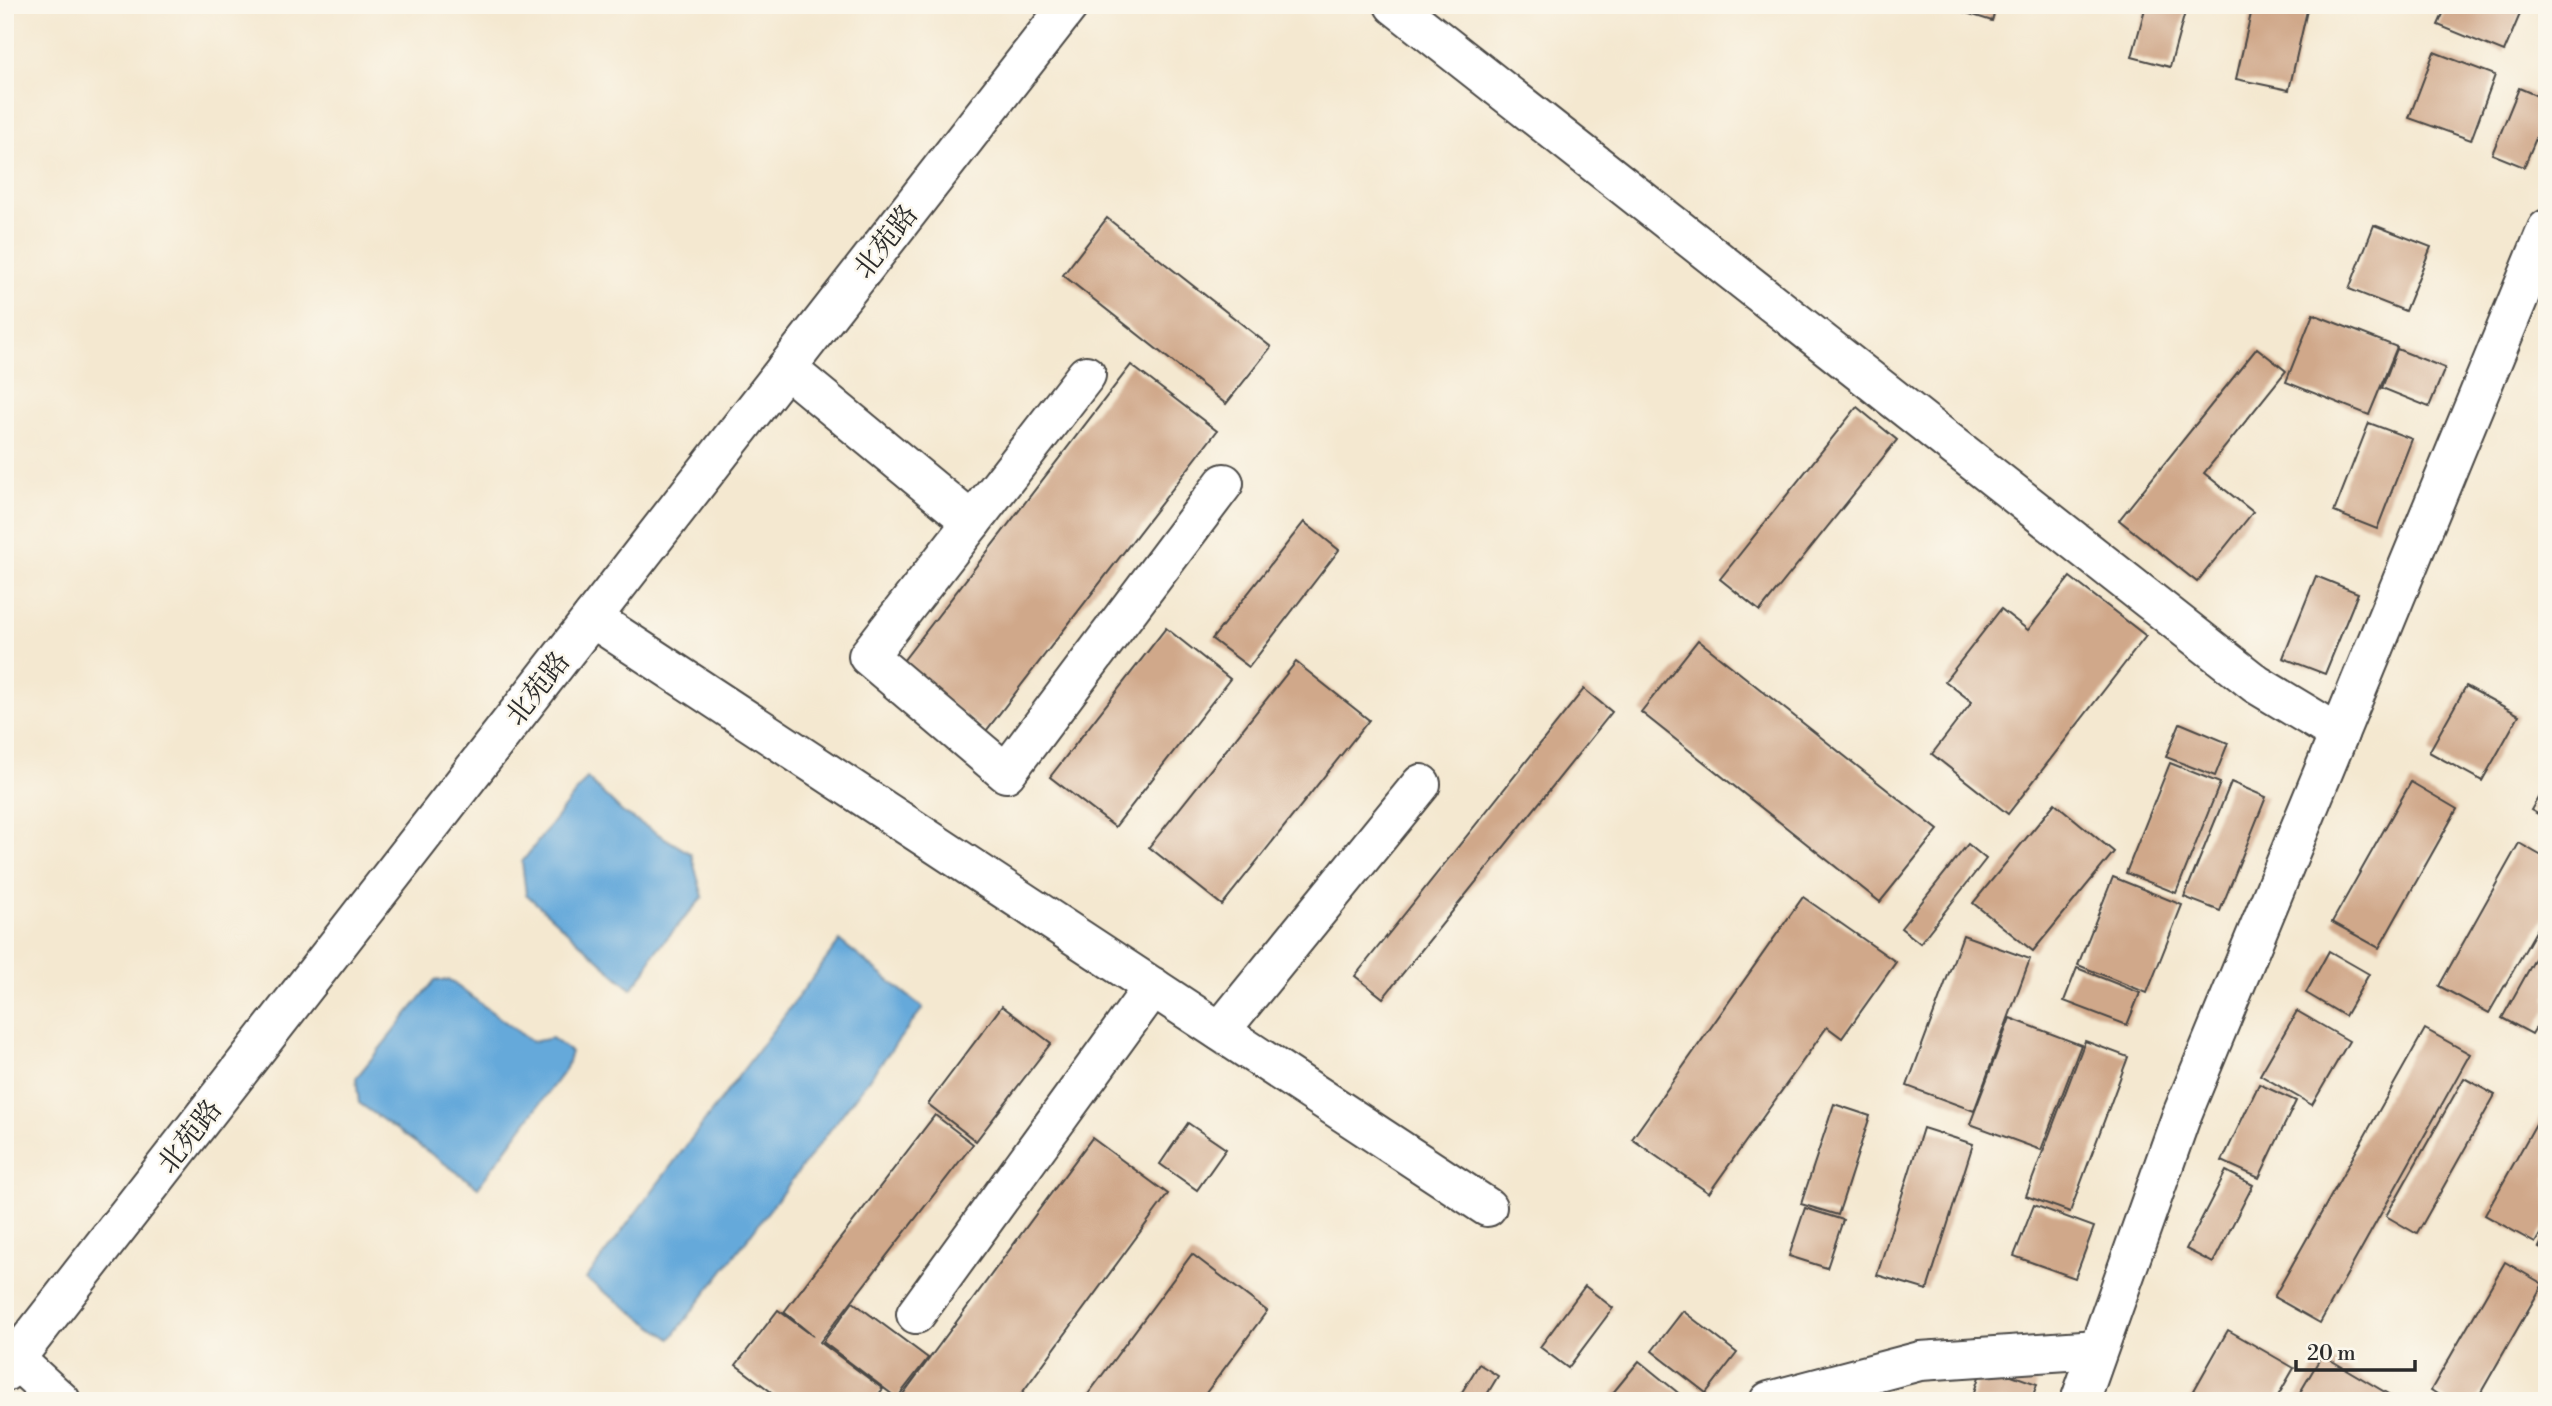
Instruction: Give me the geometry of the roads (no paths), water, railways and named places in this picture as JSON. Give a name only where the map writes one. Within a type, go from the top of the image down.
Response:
[{"type":"street","name":"北苑路","points":[[10,1366],[1069,5]]},
{"type":"street","points":[[1394,5],[2256,684],[2339,734]]},
{"type":"street","points":[[2080,1401],[2181,1117],[2547,229]]},
{"type":"street","points":[[786,369],[972,522]]},
{"type":"street","points":[[1086,375],[868,656],[1006,773],[1224,483]]},
{"type":"street","points":[[592,618],[1486,1207]]},
{"type":"street","points":[[1220,1031],[1422,785]]},
{"type":"street","points":[[916,1314],[1153,987]]},
{"type":"street","points":[[1769,1401],[1920,1361],[2097,1349]]},
{"type":"street","points":[[10,1366],[61,1401]]},
{"type":"water","points":[[587,778],[622,812],[691,854],[703,897],[653,954],[646,971],[631,989],[526,894],[522,862]]},
{"type":"water","points":[[840,941],[923,1008],[671,1339],[586,1279]]},
{"type":"water","points":[[435,980],[449,980],[532,1042],[552,1038],[571,1052],[566,1068],[478,1187],[359,1103],[356,1078]]}]
